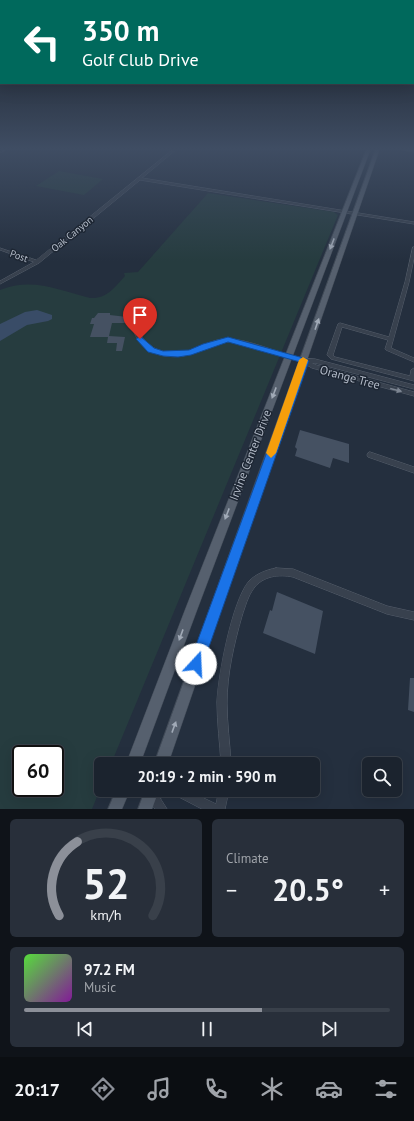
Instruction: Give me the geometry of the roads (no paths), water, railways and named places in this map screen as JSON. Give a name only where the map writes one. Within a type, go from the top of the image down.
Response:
[{"type":"main road","name":"Irvine Center Drive","points":[[136,757],[288,356],[302,326],[355,186]]},
{"type":"main road","name":"Irvine Center Drive","points":[[163,757],[366,186]]},
{"type":"main road","points":[[115,809],[120,797]]},
{"type":"main road","points":[[145,809],[148,797]]},
{"type":"street","name":"Oak Canyon","points":[[0,283],[37,262],[132,186]]},
{"type":"street","points":[[185,186],[346,210],[414,223]]},
{"type":"street","points":[[357,212],[414,219]]},
{"type":"street","points":[[414,248],[407,282],[388,349],[414,360]]},
{"type":"street","name":"Post","points":[[0,249],[37,262]]},
{"type":"street","points":[[407,282],[414,283]]},
{"type":"street","points":[[135,323],[135,330],[140,339],[151,350],[163,354],[178,355],[191,353],[206,346],[228,339],[304,361]]},
{"type":"street","points":[[391,338],[340,325],[330,355],[333,358],[413,379],[414,370]]},
{"type":"street","name":"Orange Tree","points":[[304,361],[315,361],[414,387]]},
{"type":"street","name":"Orange Tree","points":[[304,361],[314,367],[414,394]]},
{"type":"street","points":[[370,456],[414,470]]},
{"type":"street","points":[[226,757],[222,702],[224,678],[241,606],[251,585],[259,578],[281,570],[293,573],[387,610],[414,616]]},
{"type":"street","points":[[153,797],[162,809]]},
{"type":"street","points":[[190,797],[213,809]]},
{"type":"street","points":[[220,809],[223,797]]},
{"type":"water","points":[[37,310],[52,315],[52,319],[27,325],[0,341],[0,324],[25,312]]}]
